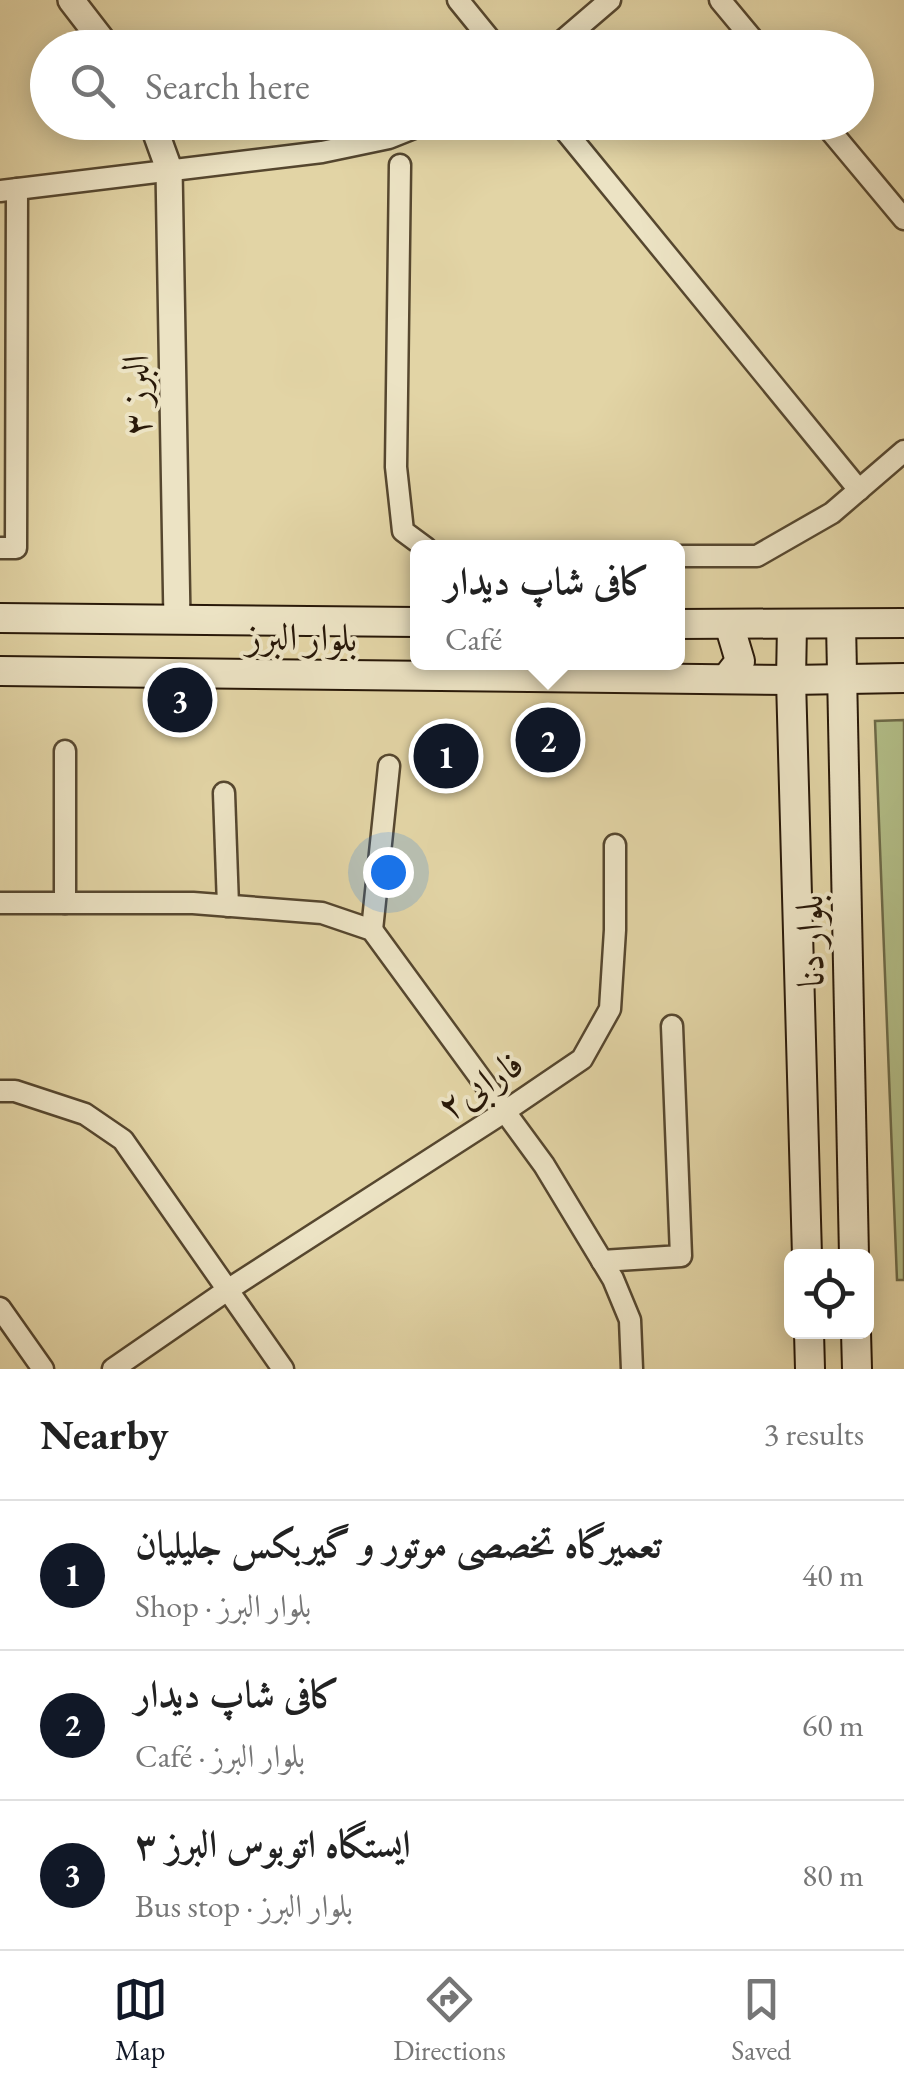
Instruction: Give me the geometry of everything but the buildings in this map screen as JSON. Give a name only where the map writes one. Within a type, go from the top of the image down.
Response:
[{"type":"main road","name":"بلوار البرز","points":[[0,618],[410,622]]},
{"type":"main road","points":[[685,624],[904,622]]},
{"type":"main road","points":[[726,679],[740,660],[729,624]]},
{"type":"main road","name":"بلوار دنا","points":[[841,624],[854,1249]]},
{"type":"main road","name":"بلوار دنا","points":[[792,625],[806,1249]]},
{"type":"main road","name":"بلوار البرز","points":[[0,671],[904,678]]},
{"type":"main road","points":[[808,1339],[810,1369]]},
{"type":"main road","points":[[856,1339],[857,1369]]},
{"type":"street","points":[[71,0],[94,30]]},
{"type":"street","points":[[458,0],[482,30]]},
{"type":"street","points":[[575,30],[610,0]]},
{"type":"street","points":[[720,0],[745,30]]},
{"type":"street","name":"البرز ۳","points":[[159,140],[169,169],[177,620]]},
{"type":"street","points":[[8,548],[9,190],[322,152],[379,140]]},
{"type":"street","points":[[573,140],[858,490]]},
{"type":"street","points":[[838,140],[904,220]]},
{"type":"street","points":[[400,165],[396,467],[403,532],[414,540]]},
{"type":"street","points":[[685,556],[758,556],[832,513],[904,451]]},
{"type":"street","points":[[65,751],[65,903]]},
{"type":"street","points":[[372,930],[389,766]]},
{"type":"street","points":[[224,794],[228,906]]},
{"type":"street","name":"فارابی۲","points":[[113,1369],[582,1059],[610,1009],[615,930],[614,845]]},
{"type":"street","points":[[0,902],[194,904],[322,913],[372,930],[544,1165],[613,1279],[630,1320],[632,1369]]},
{"type":"street","points":[[602,1261],[681,1256],[672,1026]]},
{"type":"street","points":[[0,1091],[15,1090],[84,1114],[123,1140],[284,1369]]},
{"type":"street","points":[[0,1308],[43,1369]]},
{"type":"green space","points":[[904,720],[904,1280],[897,1280],[875,721]]},
{"type":"place","name":"ایستگاه اتوبوس البرز ۳","points":[[180,700]]},
{"type":"place","name":"کافی شاپ دیدار","points":[[548,740]]},
{"type":"place","name":"تعمیرگاه تخصصی موتور و گیربکس جلیلیان","points":[[446,756]]}]
